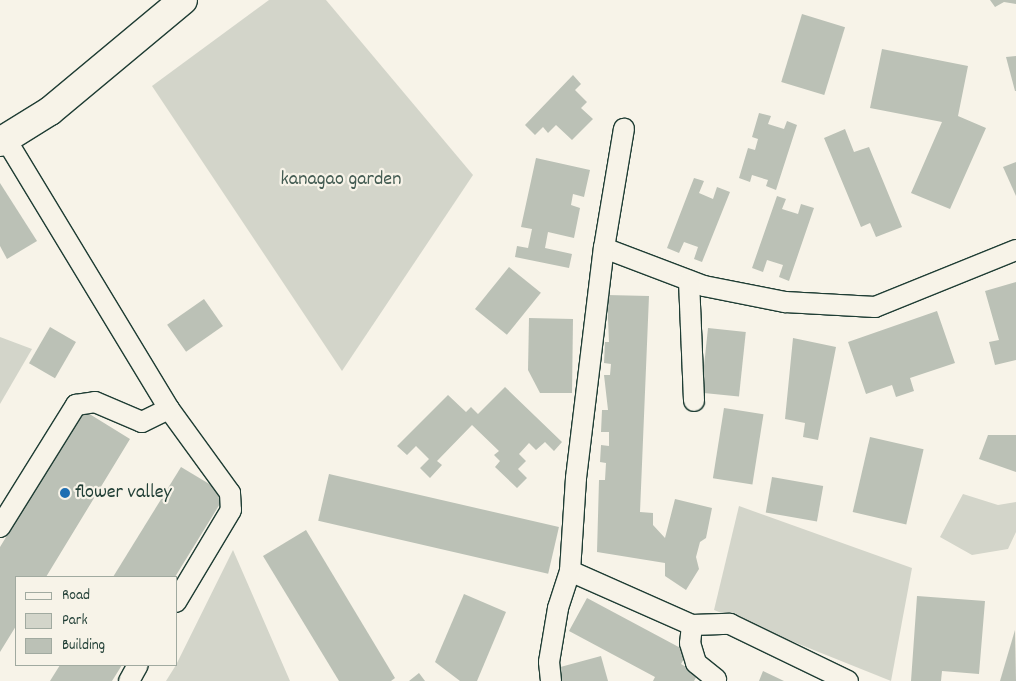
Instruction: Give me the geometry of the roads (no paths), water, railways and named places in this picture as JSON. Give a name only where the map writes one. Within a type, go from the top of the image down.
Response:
[{"type":"street","points":[[178,598],[232,501],[226,485],[169,409],[3,140],[50,110],[182,0]]},
{"type":"street","points":[[551,681],[549,662],[558,608],[570,571],[576,478],[604,248],[624,129]]},
{"type":"street","points":[[604,248],[689,281],[785,302],[875,307],[1016,250]]},
{"type":"street","points":[[689,281],[694,401]]},
{"type":"street","points":[[0,527],[76,405],[95,402],[142,422],[169,409]]},
{"type":"street","points":[[570,571],[692,625],[730,624],[848,681]]},
{"type":"street","points":[[692,625],[690,643],[696,663],[716,679]]},
{"type":"street","points":[[129,681],[137,666]]},
{"type":"place","name":"flower valley","points":[[65,493]]},
{"type":"park label","name":"kanagao garden","points":[[341,180]]}]
